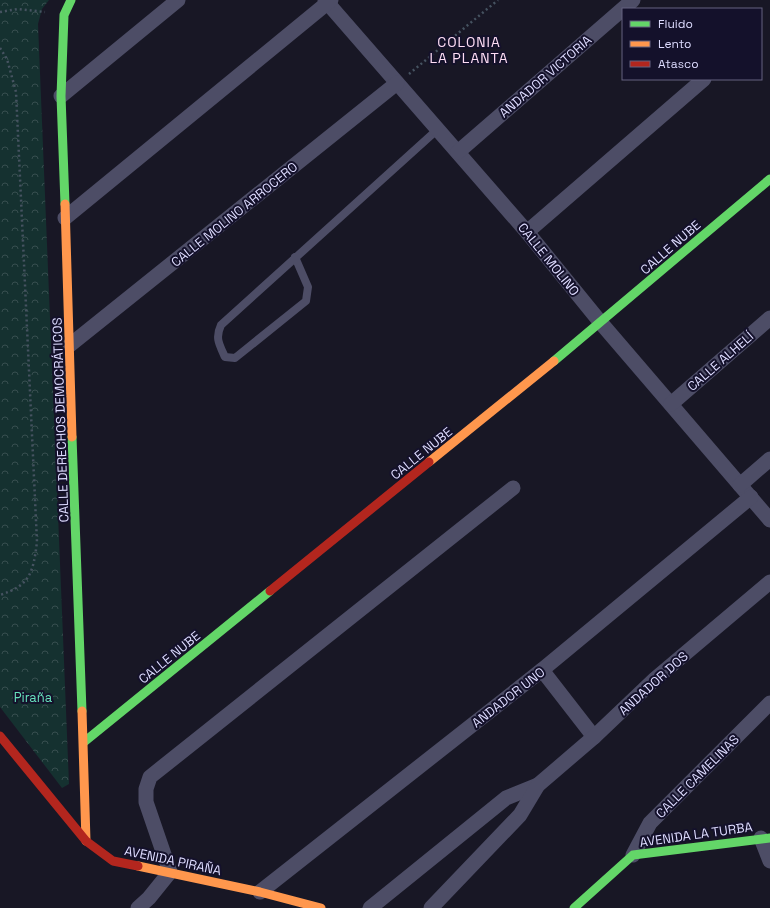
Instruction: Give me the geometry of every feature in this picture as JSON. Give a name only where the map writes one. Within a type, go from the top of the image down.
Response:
[{"type":"street","name":"CALLE DERECHOS DEMOCRÁTICOS","points":[[71,0],[64,15],[61,96],[84,742],[86,841]]},
{"type":"street","points":[[61,96],[178,0]]},
{"type":"street","name":"ANDADOR VICTORIA","points":[[624,8],[633,0]]},
{"type":"street","points":[[65,218],[328,1]]},
{"type":"street","name":"CALLE MOLINO","points":[[328,1],[397,83],[527,232],[601,323],[770,520]]},
{"type":"street","name":"ANDADOR VICTORIA","points":[[458,152],[622,10]]},
{"type":"street","points":[[527,232],[703,80]]},
{"type":"street","name":"CALLE MOLINO ARROCERO","points":[[70,345],[397,83]]},
{"type":"street","name":"CALLE NUBE","points":[[84,742],[601,323],[770,179]]},
{"type":"street","name":"CALLE ALHELÍ","points":[[671,404],[770,318]]},
{"type":"street","points":[[740,485],[770,459]]},
{"type":"street","points":[[138,908],[154,903],[170,872],[146,802],[146,789],[150,778],[513,488]]},
{"type":"street","name":"ANDADOR UNO","points":[[260,892],[542,670],[751,497]]},
{"type":"street","name":"ANDADOR DOS","points":[[431,908],[520,815],[538,786],[594,737],[655,679],[770,582]]},
{"type":"street","points":[[542,670],[594,737]]},
{"type":"street","name":"CALLE CAMELINAS","points":[[633,855],[650,823],[770,703]]},
{"type":"street","name":"AVENIDA PIRAÑA","points":[[0,736],[86,841],[113,861],[260,892],[322,908]]},
{"type":"street","name":"ANDADOR DOS","points":[[370,908],[506,798],[538,786]]},
{"type":"street","points":[[765,838],[770,861]]},
{"type":"street","name":"AVENIDA LA TURBA","points":[[574,908],[633,855],[765,838]]},
{"type":"lane","points":[[294,257],[308,286],[306,301],[235,358],[225,357],[217,340],[221,325],[294,257],[438,129]]},
{"type":"path","points":[[397,83],[498,0]]},
{"type":"path","points":[[0,12],[18,9],[64,15]]},
{"type":"path","points":[[0,48],[7,59],[16,92],[37,542],[32,572],[24,584],[12,591],[0,595]]},
{"type":"green space","name":"Piraña","points":[[0,0],[49,0],[42,9],[38,24],[69,784],[62,788],[0,707]]},
{"type":"traffic: fast","points":[[65,204],[61,96],[64,15],[71,0]]},
{"type":"traffic: fast","points":[[554,361],[770,179]]},
{"type":"traffic: fast","points":[[72,437],[82,711]]},
{"type":"traffic: fast","points":[[84,742],[270,591]]},
{"type":"traffic: fast","points":[[574,908],[633,855],[770,838]]},
{"type":"traffic: slow","points":[[65,204],[72,437]]},
{"type":"traffic: slow","points":[[429,462],[554,361]]},
{"type":"traffic: slow","points":[[82,711],[86,841]]},
{"type":"traffic: slow","points":[[138,866],[260,892],[321,908]]},
{"type":"traffic: jam","points":[[270,591],[429,462]]},
{"type":"traffic: jam","points":[[0,736],[86,841],[113,861],[138,866]]},
{"type":"district","name":"COLONIA LA PLANTA","points":[[469,50]]}]
